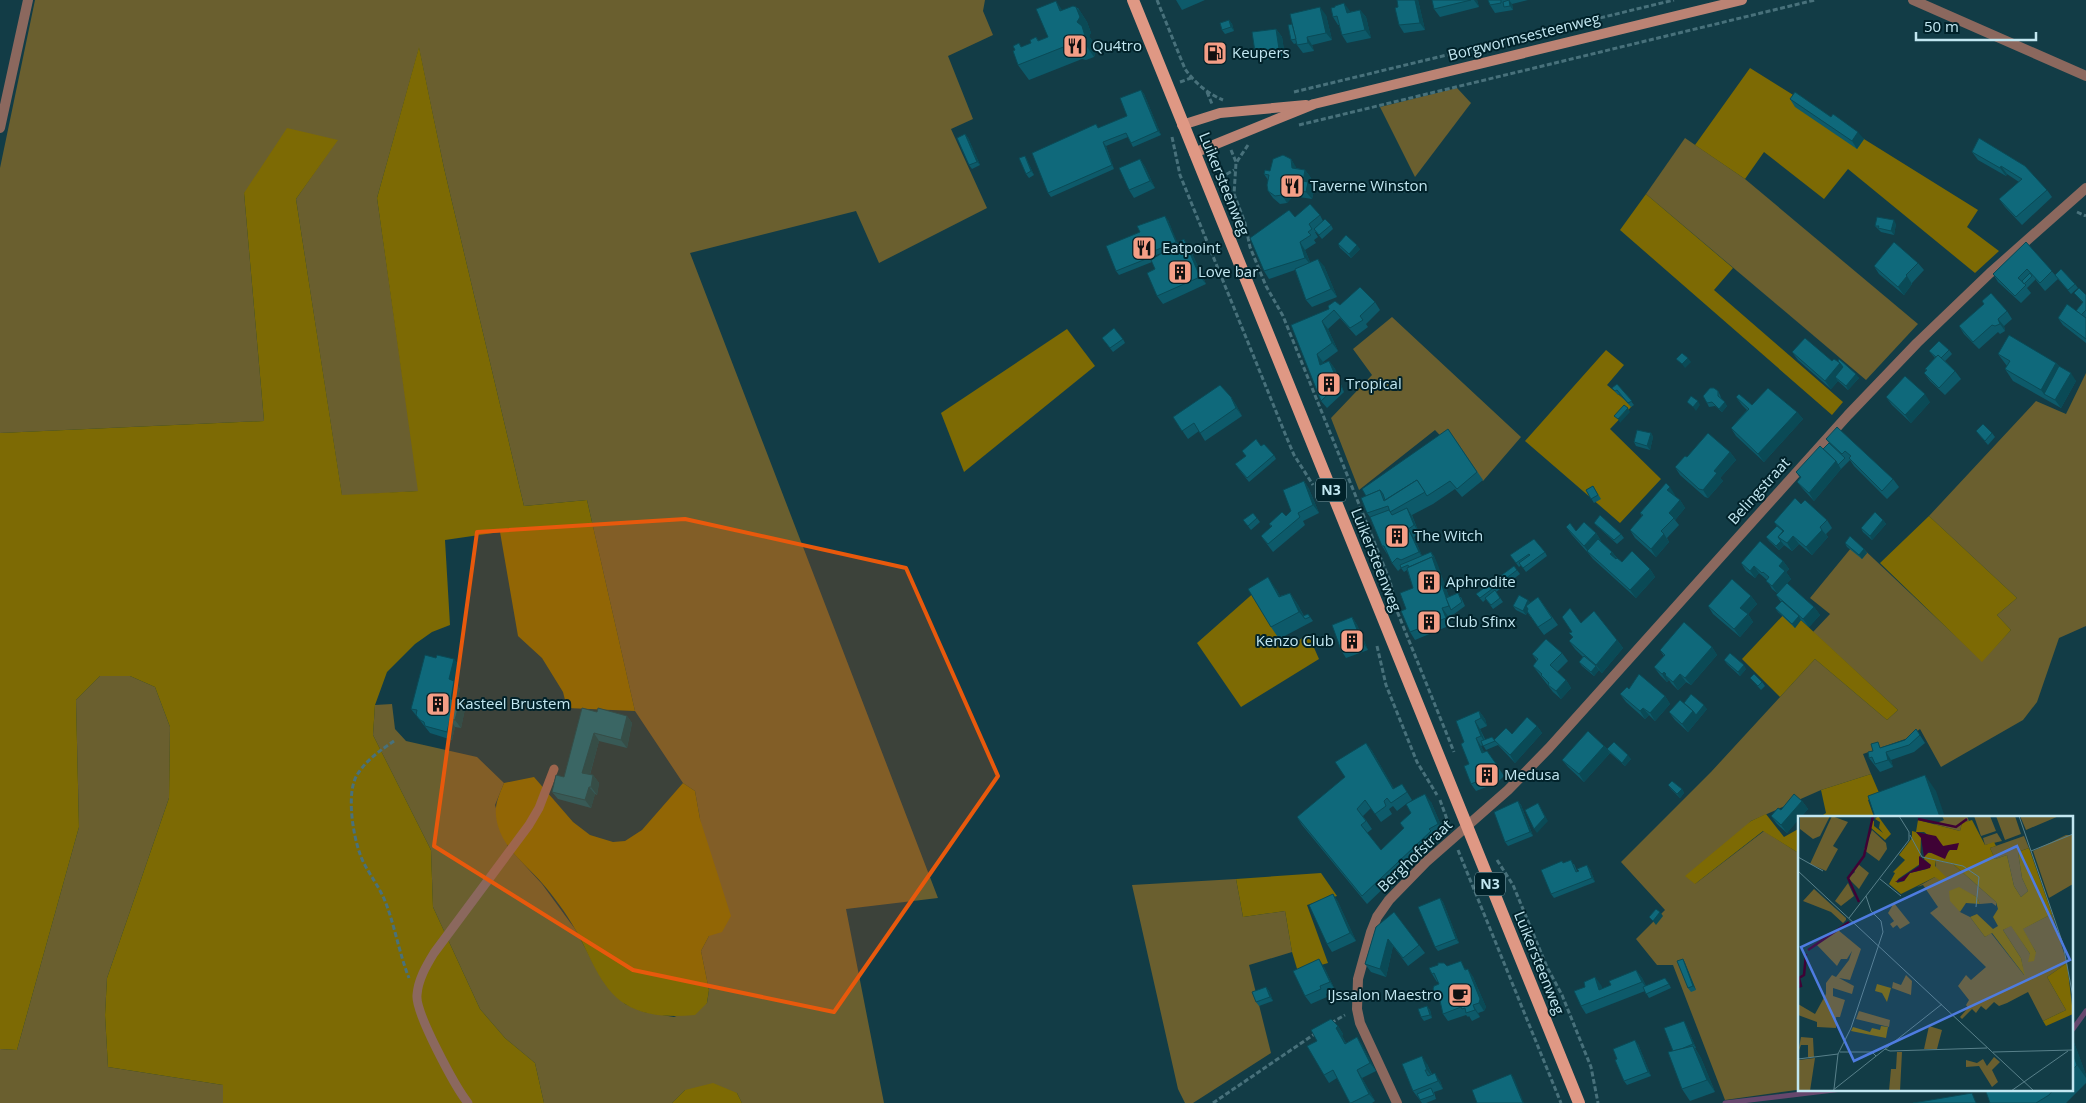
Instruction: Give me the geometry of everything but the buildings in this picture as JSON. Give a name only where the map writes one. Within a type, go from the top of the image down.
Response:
[{"type":"main road","name":"Luikersteenweg","points":[[1133,0],[1466,828],[1579,1103]]},
{"type":"main road","name":"Borgwormsesteenweg","points":[[1194,153],[1314,104],[1742,0]]},
{"type":"main road","name":"Borgwormsesteenweg","points":[[1182,125],[1220,112],[1314,104]]},
{"type":"street","points":[[0,128],[28,0]]},
{"type":"street","points":[[1913,0],[2086,76]]},
{"type":"street","name":"Belingstraat","points":[[1466,828],[1508,790],[1549,748],[1848,415],[1917,343],[1990,273],[2086,188]]},
{"type":"street","name":"Berghofstraat","points":[[1397,1103],[1360,1023],[1357,1009],[1358,979],[1365,949],[1377,917],[1388,900],[1466,828]]},
{"type":"lane","points":[[468,1103],[433,1042],[417,997],[423,972],[434,953],[530,825],[554,770]]},
{"type":"path","points":[[1157,0],[1185,69],[1191,78],[1222,100],[1228,100]]},
{"type":"path","points":[[1293,92],[1674,0]]},
{"type":"path","points":[[1290,128],[1815,0]]},
{"type":"path","points":[[1168,130],[1180,175],[1278,418],[1294,455],[1315,489]]},
{"type":"path","name":"Luikersteenweg","points":[[1252,140],[1236,163],[1234,194],[1245,223],[1250,247],[1266,286],[1283,316],[1316,395],[1390,581],[1397,611],[1457,759]]},
{"type":"path","points":[[1374,639],[1386,685],[1394,705],[1417,762],[1437,793],[1561,1103]]},
{"type":"path","points":[[394,741],[372,757],[356,775],[352,796],[353,829],[360,855],[379,885],[391,917],[402,961],[417,997]]},
{"type":"path","name":"Luikersteenweg","points":[[1496,858],[1513,885],[1547,967],[1562,995],[1591,1067],[1598,1103]]},
{"type":"path","points":[[1329,1024],[1357,1009]]},
{"type":"path","points":[[1213,1103],[1321,1030]]},
{"type":"highlighted area","points":[[685,519],[906,568],[998,776],[834,1012],[633,970],[434,846],[477,532]]},
{"type":"shaded area","points":[[35,0],[985,0],[983,11],[993,35],[948,56],[973,119],[951,129],[987,208],[879,263],[856,211],[690,253],[938,898],[846,909],[884,1103],[742,1103],[737,1093],[685,1090],[672,1103],[544,1103],[535,1063],[505,1038],[480,1009],[433,907],[431,850],[373,735],[375,705],[392,704],[395,729],[406,741],[477,757],[504,783],[495,805],[508,847],[542,884],[575,929],[597,970],[625,1004],[644,1012],[674,1017],[707,1003],[709,990],[701,951],[709,936],[700,819],[695,791],[683,783],[635,711],[587,500],[524,506],[444,168],[419,48],[377,198],[419,491],[342,496],[296,199],[337,140],[244,193],[264,421],[0,433],[0,168]]},
{"type":"shaded area","points":[[419,47],[444,168],[524,506],[587,500],[635,711],[567,708],[563,692],[542,658],[518,636],[500,532],[445,540],[450,625],[432,632],[415,644],[387,672],[375,705],[373,735],[431,850],[433,907],[480,1009],[505,1038],[535,1063],[544,1103],[223,1103],[223,1085],[108,1067],[105,1015],[107,978],[169,798],[170,727],[155,687],[130,676],[100,676],[76,700],[79,827],[17,1050],[0,1049],[0,433],[264,421],[244,193],[287,128],[338,140],[296,199],[342,495],[418,491],[377,198]]},
{"type":"shaded area","points":[[1750,68],[1978,210],[1967,227],[1999,251],[1975,273],[1848,169],[1824,199],[1764,152],[1745,179],[1695,145]]},
{"type":"shaded area","points":[[1457,88],[1471,103],[1415,177],[1380,107]]},
{"type":"shaded area","points":[[1685,138],[1745,179],[1918,324],[1866,380],[1646,194]]},
{"type":"shaded area","points":[[1646,194],[1733,268],[1714,290],[1843,402],[1832,415],[1620,230]]},
{"type":"shaded area","points":[[1392,317],[1521,437],[1483,481],[1435,430],[1359,490],[1331,418],[1372,375],[1353,349]]},
{"type":"shaded area","points":[[1067,329],[1095,366],[964,472],[941,413]]},
{"type":"shaded area","points":[[1606,350],[1624,365],[1607,385],[1632,406],[1610,429],[1661,479],[1620,523],[1525,441]]},
{"type":"shaded area","points":[[2086,373],[2086,626],[2059,638],[2037,702],[2023,720],[1941,767],[1920,729],[1908,738],[1863,754],[1871,774],[1821,790],[1751,821],[1695,884],[1764,831],[1798,853],[1798,1090],[1725,1100],[1673,965],[1657,965],[1636,939],[1665,910],[1621,862],[1711,772],[1815,659],[1887,720],[1898,710],[1813,632],[1830,614],[1810,598],[1856,542],[1982,661],[2011,630],[1997,615],[2017,598],[1929,516],[2036,401],[2066,414]]},
{"type":"shaded area","points":[[1929,516],[2017,598],[1997,615],[2011,630],[1982,662],[1880,563]]},
{"type":"shaded area","points":[[1257,590],[1288,648],[1308,634],[1319,659],[1241,707],[1197,643]]},
{"type":"shaded area","points":[[1789,609],[1898,710],[1887,720],[1815,659],[1780,697],[1742,659]]},
{"type":"shaded area","points":[[100,676],[130,676],[155,687],[170,727],[169,798],[107,978],[105,1015],[108,1067],[223,1085],[223,1103],[0,1103],[0,1049],[17,1050],[79,827],[76,700]]},
{"type":"shaded area","points":[[1871,774],[1880,795],[1868,800],[1874,816],[1822,816],[1826,813],[1821,790]]},
{"type":"shaded area","points":[[534,777],[573,822],[590,835],[613,842],[625,841],[642,830],[683,783],[695,791],[700,819],[731,916],[722,932],[709,936],[701,951],[709,990],[707,1003],[695,1015],[668,1016],[650,1014],[625,1004],[616,997],[608,989],[596,970],[560,905],[511,850],[501,835],[498,826],[496,809],[498,799],[504,783]]},
{"type":"shaded area","points":[[1766,814],[1784,837],[1798,829],[1798,853],[1763,831],[1695,884],[1685,876],[1751,821]]},
{"type":"shaded area","points":[[1321,873],[1337,896],[1307,905],[1328,963],[1298,972],[1292,952],[1285,911],[1243,917],[1236,879]]},
{"type":"shaded area","points":[[1236,879],[1243,917],[1285,911],[1292,952],[1249,965],[1271,1053],[1193,1103],[1185,1103],[1178,1089],[1132,885]]},
{"type":"shaded area","points":[[713,1083],[737,1093],[742,1103],[672,1103],[685,1090]]},
{"type":"waterway","points":[[2074,1028],[2086,1011]]},
{"type":"waterway","points":[[1725,1103],[1834,1090]]},
{"type":"place","name":"Qu4tro","points":[[1075,46]]},
{"type":"place","name":"Keupers","points":[[1215,53]]},
{"type":"place","name":"Taverne Winston","points":[[1292,186]]},
{"type":"place","name":"Eatpoint","points":[[1144,248]]},
{"type":"place","name":"Love bar","points":[[1180,272]]},
{"type":"place","name":"Tropical","points":[[1329,384]]},
{"type":"place","name":"The Witch","points":[[1397,536]]},
{"type":"place","name":"Aphrodite","points":[[1429,582]]},
{"type":"place","name":"Club Sfinx","points":[[1429,622]]},
{"type":"place","name":"Kenzo Club","points":[[1352,641]]},
{"type":"place","name":"Kasteel Brustem","points":[[438,704]]},
{"type":"place","name":"Medusa","points":[[1487,775]]},
{"type":"place","name":"IJssalon Maestro","points":[[1460,995]]}]
